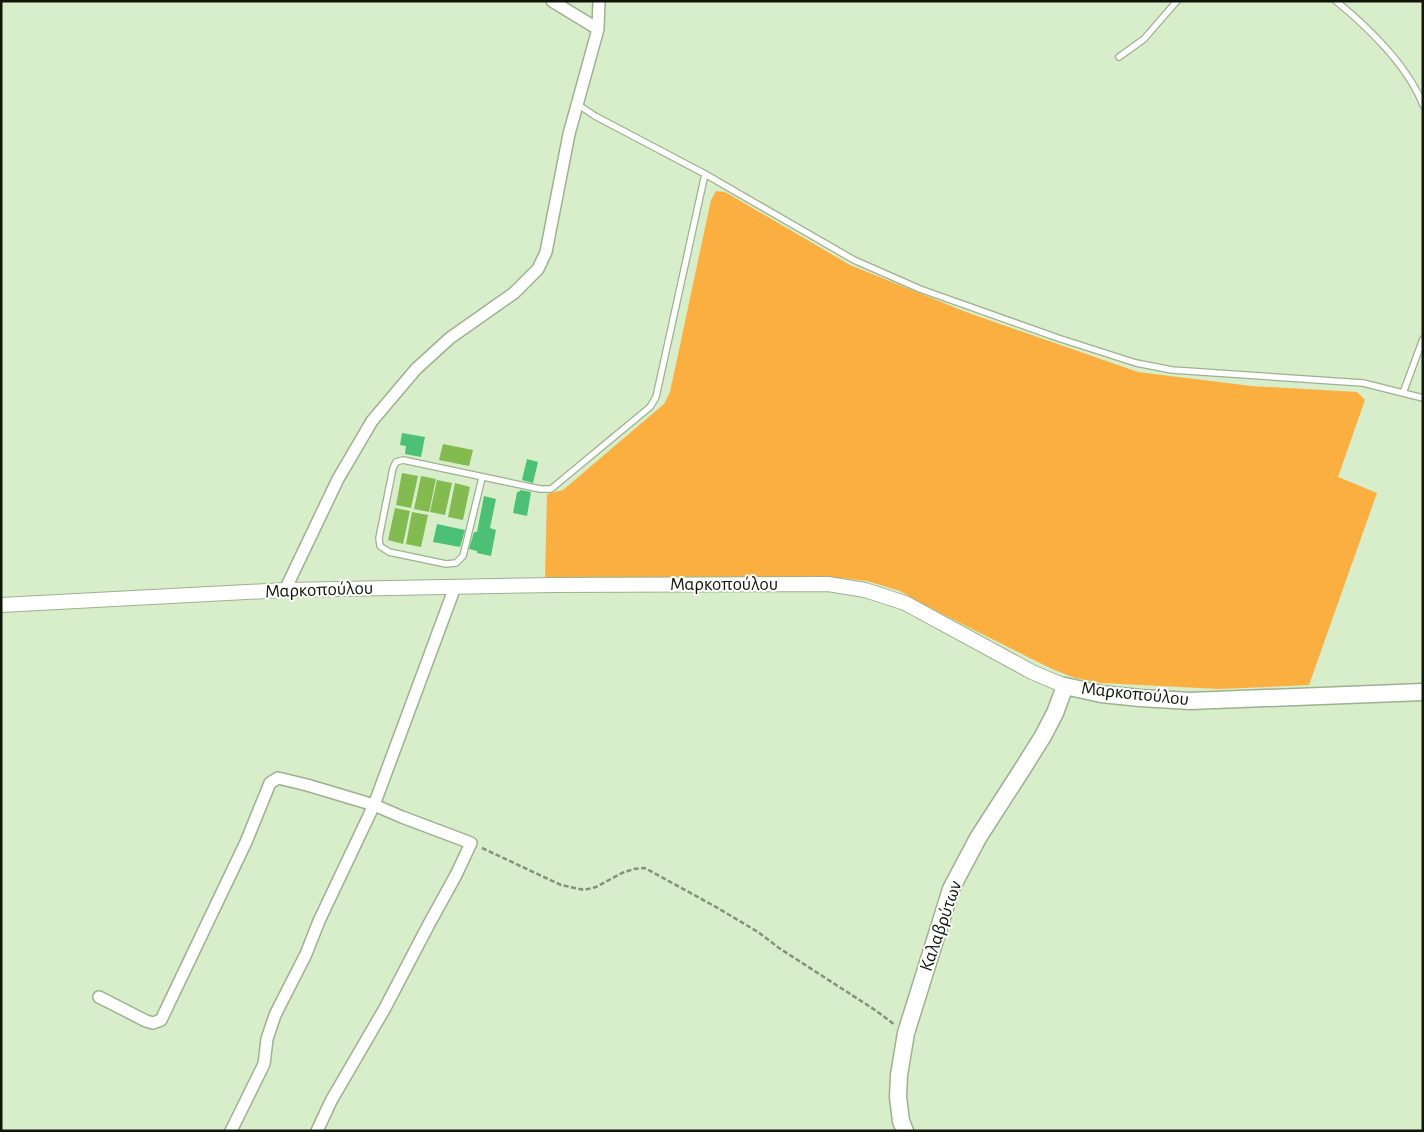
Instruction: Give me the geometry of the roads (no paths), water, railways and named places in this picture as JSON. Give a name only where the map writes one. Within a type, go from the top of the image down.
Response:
[{"type":"main road","name":"Μαρκοπούλου","points":[[1065,686],[1101,694],[1190,701],[1423,692]]},
{"type":"main road","name":"Καλαβρύτων","points":[[905,1131],[901,1121],[898,1097],[898,1075],[906,1033],[951,889],[978,838],[1043,736],[1065,686]]},
{"type":"street","points":[[552,1],[598,30]]},
{"type":"street","points":[[285,590],[338,479],[372,421],[416,369],[443,344],[514,293],[538,270],[546,252],[576,104],[598,30],[599,1]]},
{"type":"street","name":"Μαρκοπούλου","points":[[1,605],[285,590],[564,585],[828,584],[865,590],[905,603],[1032,672],[1065,686]]},
{"type":"street","points":[[231,1131],[264,1064],[267,1039],[275,1015],[306,954],[319,921],[374,805],[455,587]]},
{"type":"street","points":[[99,997],[146,1021],[153,1023],[161,1020],[246,842],[270,783],[278,778],[374,805],[471,842],[456,875],[385,1008],[330,1101],[316,1131]]},
{"type":"lane","points":[[1119,57],[1144,39],[1177,1]]},
{"type":"lane","points":[[1336,1],[1357,19],[1404,70],[1423,105]]},
{"type":"lane","points":[[576,104],[705,174],[854,260],[920,289],[1058,338],[1136,363],[1172,370],[1363,383],[1423,398]]},
{"type":"lane","points":[[482,478],[463,556],[456,563],[446,564],[389,552],[380,546],[379,538],[393,468],[396,462],[403,460],[482,478],[540,489],[551,489],[650,407],[656,397],[705,174]]},
{"type":"lane","points":[[1403,393],[1423,339]]}]
